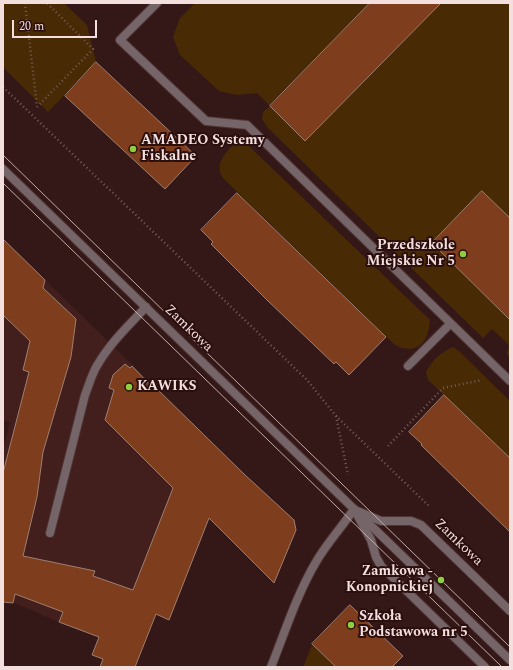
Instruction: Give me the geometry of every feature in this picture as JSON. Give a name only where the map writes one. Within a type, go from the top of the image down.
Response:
[{"type":"street","points":[[157,3],[120,40],[206,121],[247,125],[507,378]]},
{"type":"street","name":"Zamkowa","points":[[3,168],[354,509],[372,540],[376,557],[381,566],[485,667]]},
{"type":"street","points":[[50,533],[90,380],[97,365],[106,352],[146,307]]},
{"type":"street","points":[[408,366],[450,324]]},
{"type":"street","points":[[272,667],[297,603],[315,564],[354,509],[510,660]]},
{"type":"street","name":"Zamkowa","points":[[354,509],[381,521],[412,521],[421,525],[510,611]]},
{"type":"path","points":[[25,3],[37,107],[93,49],[47,3]]},
{"type":"path","points":[[3,86],[307,380],[336,416],[432,509]]},
{"type":"path","points":[[388,446],[443,388],[507,378]]},
{"type":"path","points":[[336,416],[348,477]]},
{"type":"shaded area","points":[[3,3],[64,3],[87,25],[96,62],[48,112],[3,67]]},
{"type":"shaded area","points":[[195,3],[370,3],[270,105],[305,141],[441,3],[510,3],[510,360],[507,353],[509,345],[492,329],[483,338],[267,127],[262,119],[263,112],[270,106],[257,93],[237,95],[219,91],[180,55],[173,37],[180,18]]},
{"type":"shaded area","points":[[236,143],[246,143],[430,320],[427,335],[420,345],[410,349],[395,345],[224,179],[220,172],[222,159],[230,148]]},
{"type":"shaded area","points":[[3,239],[238,468],[224,484],[180,490],[173,488],[135,586],[115,644],[3,598],[3,450],[10,422],[3,420]]},
{"type":"shaded area","points":[[453,347],[510,401],[510,458],[428,380],[426,372],[431,363],[441,354]]},
{"type":"shaded area","points":[[312,645],[335,666],[335,667],[303,667]]},
{"type":"building","points":[[370,3],[441,3],[305,141],[270,106]]},
{"type":"building","points":[[96,62],[196,156],[165,189],[65,96]]},
{"type":"building","points":[[482,191],[510,218],[510,320],[432,243]]},
{"type":"building","points":[[237,193],[386,337],[349,375],[336,362],[334,364],[267,300],[211,244],[213,242],[201,230]]},
{"type":"building","points":[[3,239],[45,280],[43,288],[76,319],[71,357],[43,452],[37,497],[23,556],[95,571],[93,576],[133,590],[173,488],[105,420],[114,390],[109,388],[113,375],[125,364],[130,368],[132,366],[153,388],[155,387],[244,474],[294,520],[296,530],[274,583],[209,518],[169,620],[156,614],[135,667],[100,667],[103,659],[92,655],[99,637],[59,622],[63,612],[15,594],[13,603],[3,602],[3,473],[29,372],[23,370],[30,341],[3,315]]},
{"type":"building","points":[[444,395],[510,458],[510,532],[409,432]]},
{"type":"building","name":"Szkoła Podstawowa nr 5","points":[[350,605],[403,656],[392,667],[336,667],[312,644]]},
{"type":"tram line","points":[[3,155],[510,647]]},
{"type":"tram line","points":[[3,183],[502,667]]},
{"type":"place","name":"AMADEO Systemy Fiskalne","points":[[133,149]]},
{"type":"place","name":"Przedszkole Miejskie Nr 5","points":[[463,254]]},
{"type":"place","name":"KAWIKS","points":[[129,387]]},
{"type":"place","name":"Zamkowa - Konopnickiej","points":[[441,580]]},
{"type":"place","name":"Szkoła Podstawowa nr 5","points":[[351,625]]}]
